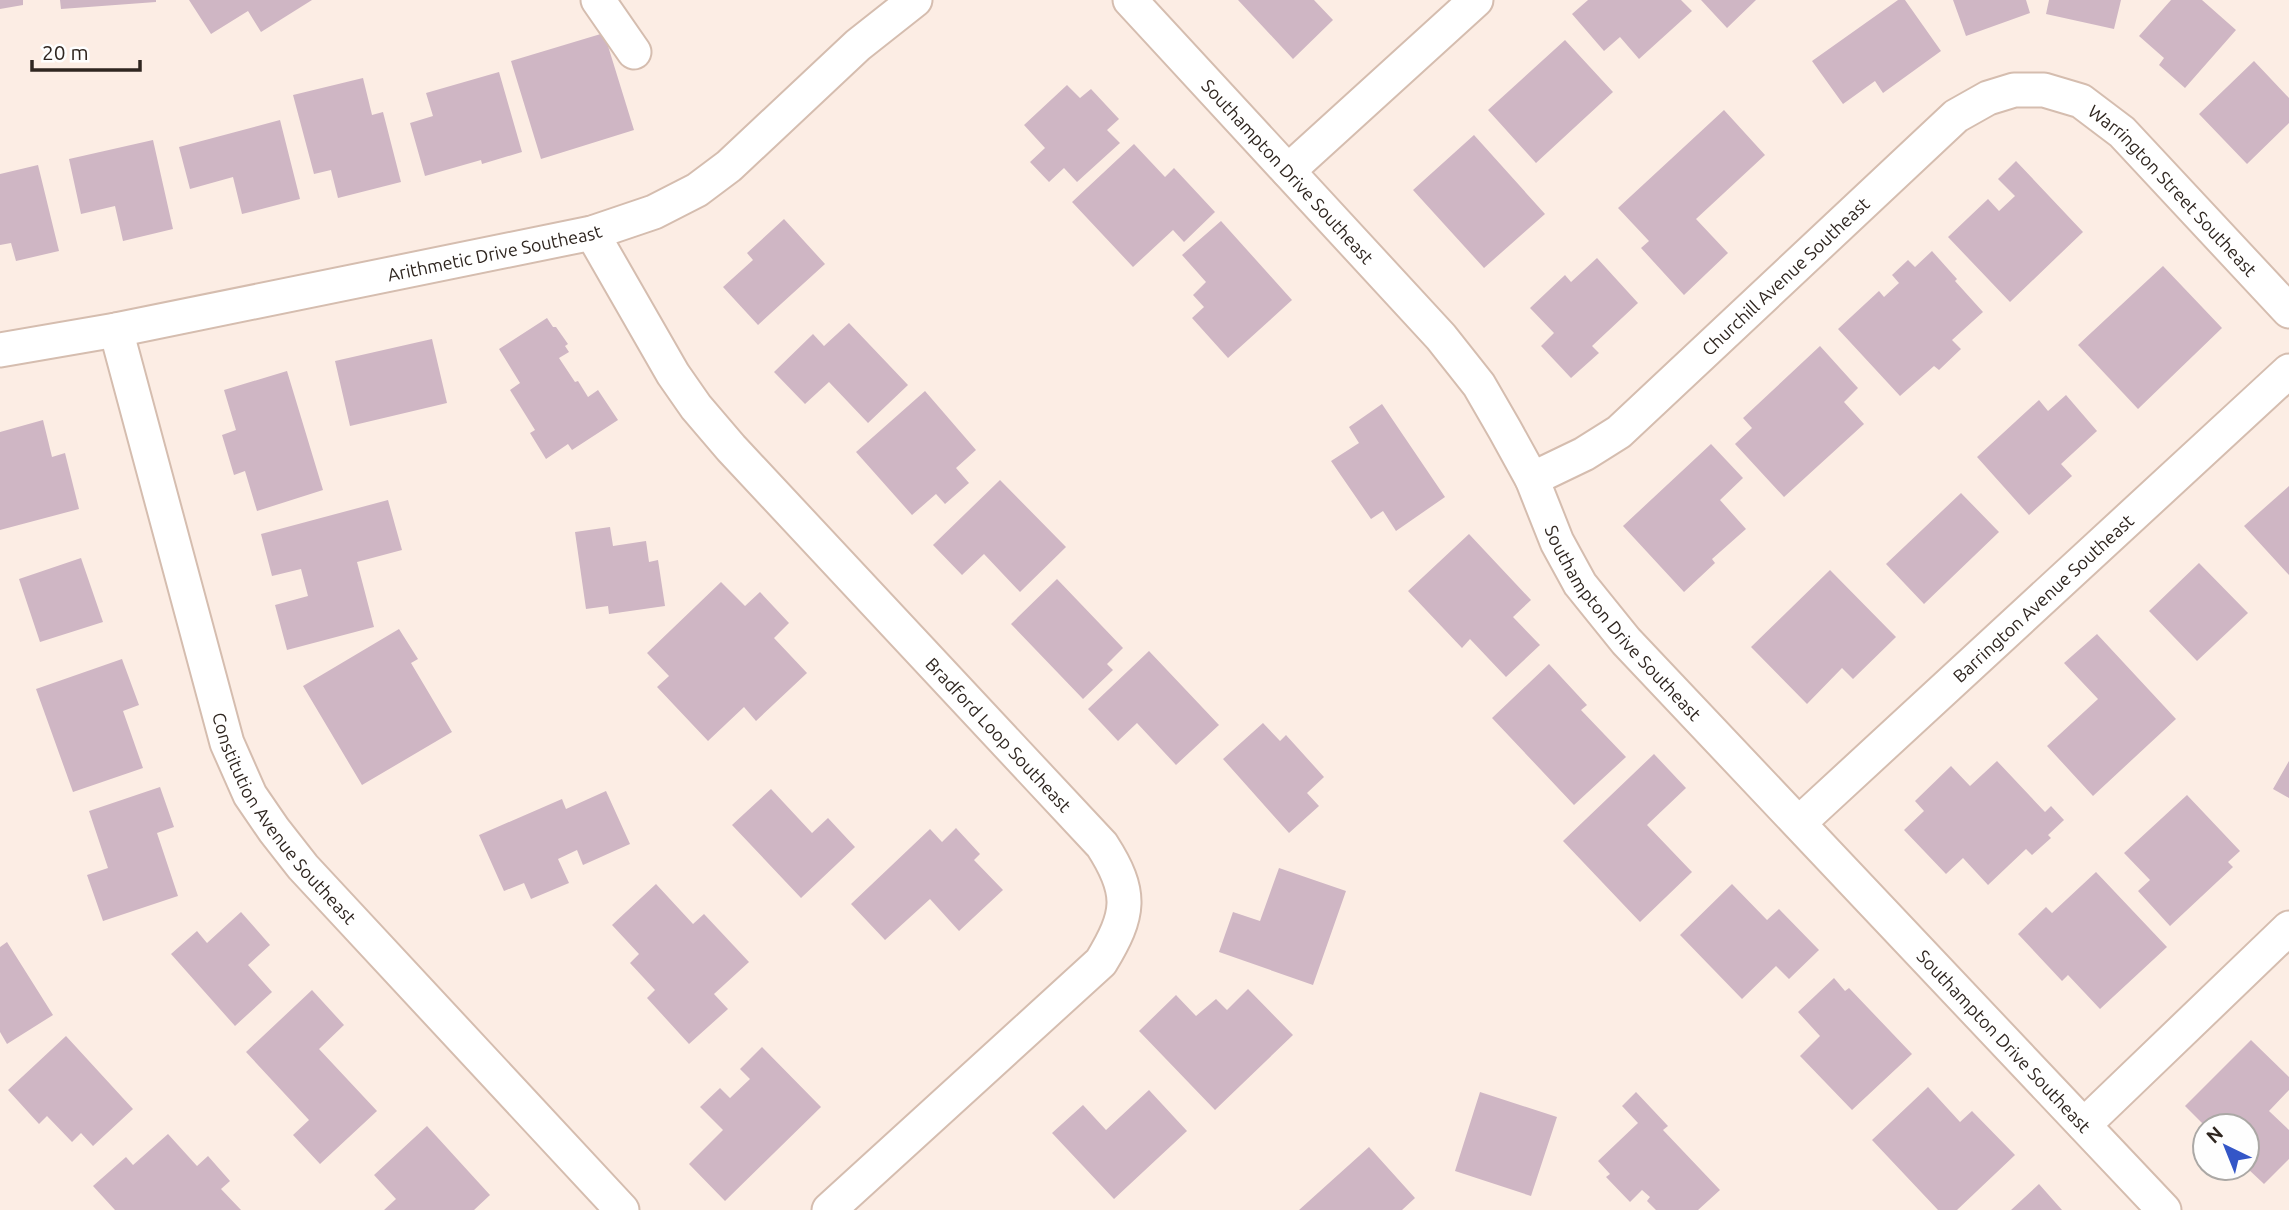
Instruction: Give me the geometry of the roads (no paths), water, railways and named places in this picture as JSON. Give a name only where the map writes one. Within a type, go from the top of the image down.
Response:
[{"type":"street","points":[[598,0],[634,52]]},
{"type":"street","name":"Arithmetic Drive Southeast","points":[[0,350],[116,330],[592,233],[654,212],[697,190],[729,166],[858,45],[915,0]]},
{"type":"street","name":"Southampton Drive Southeast","points":[[1129,0],[1441,337],[1479,385],[1532,479],[1557,542],[1580,584],[1626,641],[2164,1210]]},
{"type":"street","points":[[1288,172],[1476,0]]},
{"type":"street","name":"Churchill Avenue Southeast","points":[[1532,479],[1584,454],[1619,432],[1956,116],[1988,98],[2014,90],[2044,90]]},
{"type":"street","name":"Warrington Street Southeast","points":[[2044,90],[2081,101],[2122,132],[2289,311]]},
{"type":"street","name":"Bradford Loop Southeast","points":[[592,233],[673,374],[696,407],[731,448],[1102,845],[1119,872],[1124,903],[1119,932],[1101,961],[829,1210]]},
{"type":"street","name":"Constitution Avenue Southeast","points":[[116,330],[227,743],[250,795],[303,867],[622,1210]]},
{"type":"street","name":"Barrington Avenue Southeast","points":[[1799,823],[2289,371]]},
{"type":"street","points":[[2084,1125],[2289,928]]}]
